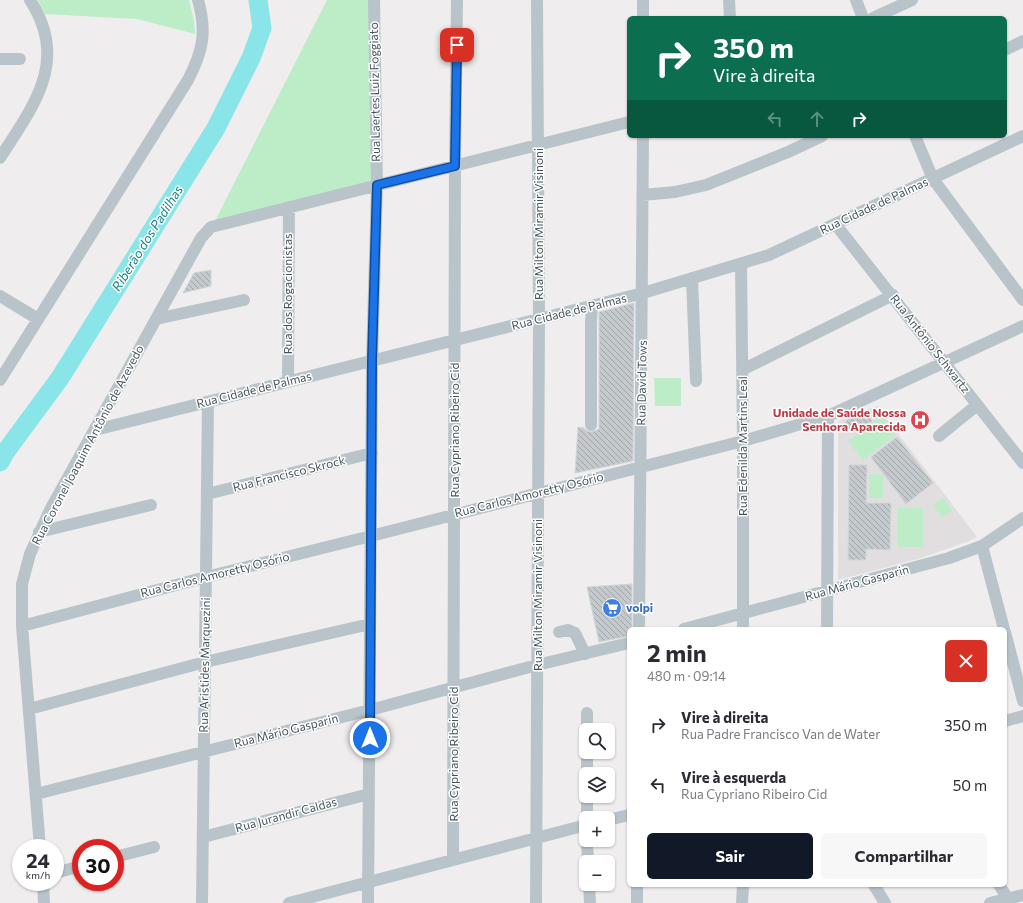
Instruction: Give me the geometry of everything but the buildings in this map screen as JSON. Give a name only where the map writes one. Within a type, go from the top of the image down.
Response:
[{"type":"street","points":[[0,158],[37,98],[46,71],[48,52],[43,28],[40,18],[30,0]]},
{"type":"street","points":[[0,380],[188,80],[202,47],[203,31],[198,0]]},
{"type":"street","name":"Rua Laertes Luiz Foggiato","points":[[368,903],[372,361],[377,185],[374,0]]},
{"type":"street","name":"Rua Cypriano Ribeiro Cid","points":[[453,860],[455,166],[457,0]]},
{"type":"street","name":"Rua Milton Miramir Visinoni","points":[[536,903],[539,319],[537,0]]},
{"type":"street","points":[[643,0],[643,16]]},
{"type":"street","points":[[729,0],[730,16]]},
{"type":"street","points":[[856,0],[862,16]]},
{"type":"street","points":[[877,16],[912,0]]},
{"type":"street","points":[[1007,49],[1023,41]]},
{"type":"street","points":[[0,59],[20,59]]},
{"type":"street","points":[[289,207],[627,123]]},
{"type":"street","name":"Rua Cidade de Palmas","points":[[95,430],[643,293],[741,264],[769,255],[836,225],[1023,136]]},
{"type":"street","name":"Rua David Tows","points":[[639,627],[643,293],[643,138]]},
{"type":"street","points":[[643,195],[675,192],[706,186],[818,138]]},
{"type":"street","points":[[916,138],[933,179],[1023,300]]},
{"type":"street","name":"Rua Coronel Joaquim Antônio de Azevedo","points":[[39,839],[22,626],[22,584],[30,554],[39,532],[201,238],[211,227],[289,207]]},
{"type":"street","name":"Rua dos Rogacionistas","points":[[288,382],[289,207]]},
{"type":"street","name":"Rua Antônio Schwartz","points":[[836,225],[893,295],[1023,463]]},
{"type":"street","name":"Rua Edenilda Martins Leal","points":[[741,264],[743,627]]},
{"type":"street","points":[[692,278],[696,381]]},
{"type":"street","points":[[742,370],[893,295]]},
{"type":"street","points":[[0,296],[38,319]]},
{"type":"street","points":[[156,319],[244,300]]},
{"type":"street","points":[[591,425],[592,306]]},
{"type":"street","name":"Rua Carlos Amoretty Osório","points":[[22,626],[206,577],[743,441],[828,416],[1023,326]]},
{"type":"street","name":"Rua Aristides Marquezini","points":[[202,903],[208,402]]},
{"type":"street","points":[[939,436],[977,405]]},
{"type":"street","points":[[827,627],[828,416]]},
{"type":"street","name":"Rua Francisco Skrock","points":[[207,494],[372,453]]},
{"type":"street","points":[[39,532],[151,505]]},
{"type":"street","name":"Rua Mário Gasparin","points":[[691,627],[949,558],[982,546],[1023,518]]},
{"type":"street","points":[[982,546],[1003,627]]},
{"type":"street","points":[[29,710],[205,662],[370,624]]},
{"type":"street","points":[[559,632],[568,630],[574,633],[585,654]]},
{"type":"street","points":[[1007,641],[1023,701]]},
{"type":"street","name":"Rua Mário Gasparin","points":[[36,794],[370,710],[454,686],[627,644]]},
{"type":"street","points":[[587,713],[587,723]]},
{"type":"street","points":[[1007,720],[1023,716]]},
{"type":"street","name":"Rua Jurandir Caldas","points":[[203,837],[369,794]]},
{"type":"street","points":[[615,818],[627,815]]},
{"type":"street","points":[[289,903],[579,828]]},
{"type":"street","points":[[124,855],[154,847]]},
{"type":"street","points":[[637,887],[637,903]]},
{"type":"street","points":[[742,903],[743,887]]},
{"type":"street","points":[[875,887],[884,903]]},
{"type":"street","points":[[1000,887],[1010,901]]},
{"type":"street","points":[[43,891],[44,903]]},
{"type":"street","points":[[589,891],[590,903]]},
{"type":"street","points":[[990,903],[1010,901],[1023,895]]},
{"type":"shaded area","points":[[877,406],[977,537],[921,558],[838,580],[838,421]]},
{"type":"green space","points":[[38,0],[189,0],[194,20],[195,34],[137,19],[45,14]]},
{"type":"green space","points":[[327,0],[371,0],[375,180],[215,221]]},
{"type":"green space","points":[[654,378],[681,378],[681,406],[655,406]]},
{"type":"green space","points":[[881,416],[896,435],[863,460],[848,441]]},
{"type":"green space","points":[[869,474],[883,475],[883,498],[869,498]]},
{"type":"green space","points":[[943,498],[952,510],[942,517],[933,505]]},
{"type":"green space","points":[[898,508],[923,508],[923,547],[898,547]]},
{"type":"waterway","name":"Riberão dos Padilhas","points":[[0,462],[6,451],[60,378],[216,128],[251,58],[262,28],[258,0]]},
{"type":"place","name":"Unidade de Saúde Nossa Senhora Aparecida","points":[[920,420]]},
{"type":"place","name":"volpi","points":[[612,608]]},
{"type":"route","points":[[370,738],[372,361],[377,185],[455,166],[457,45]]}]
